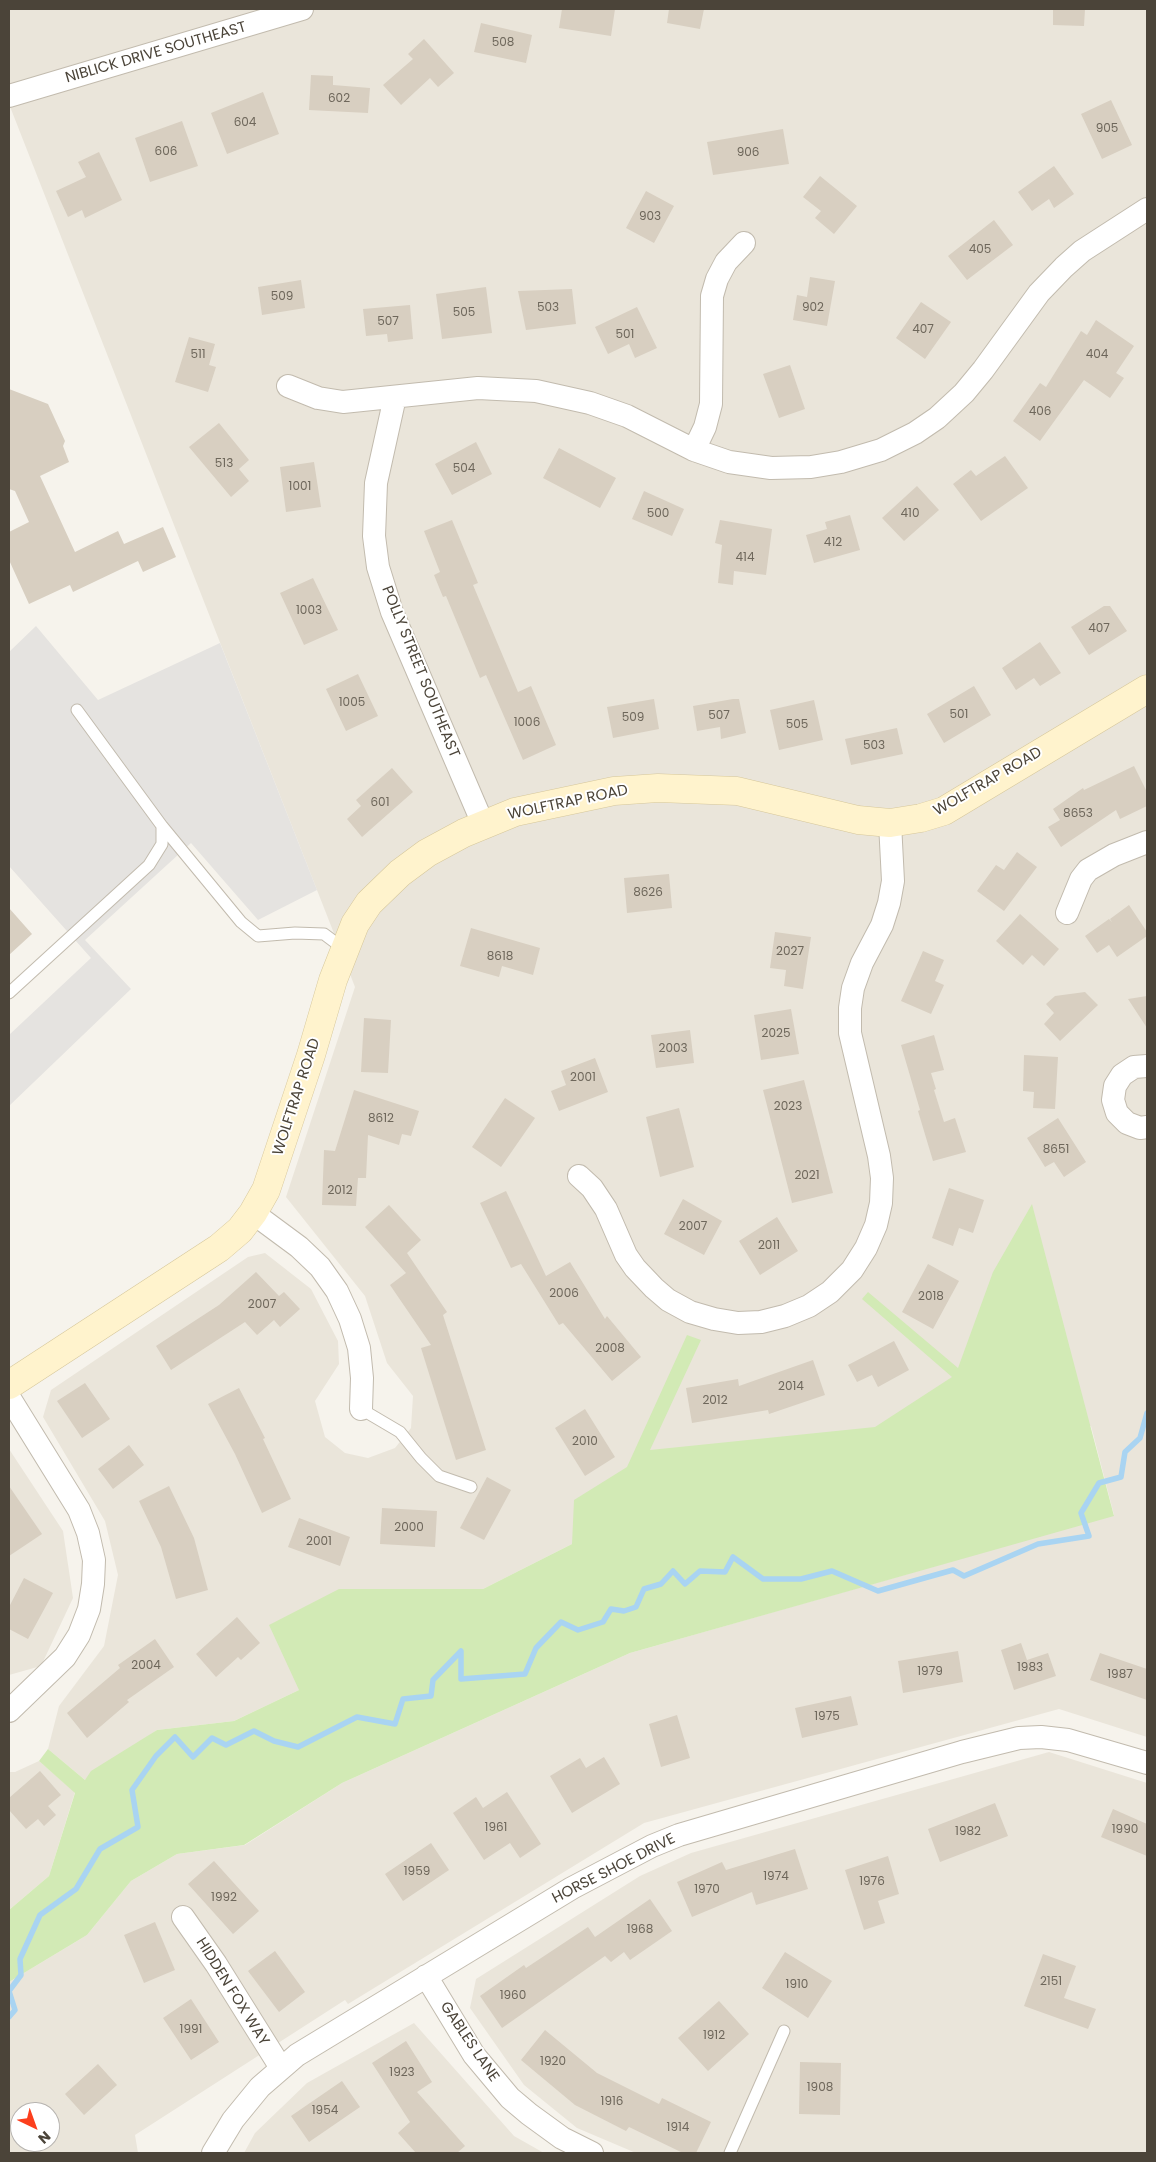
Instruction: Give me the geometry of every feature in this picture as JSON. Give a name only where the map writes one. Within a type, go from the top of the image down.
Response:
[{"type":"street","name":"NIBLICK DRIVE SOUTHEAST","points":[[9,96],[302,9]]},
{"type":"street","points":[[288,386],[318,398],[343,402],[478,388],[536,391],[590,403],[627,416],[694,450],[748,466],[771,468],[811,467],[841,462],[882,450],[915,434],[937,418],[964,393],[984,370],[1039,293],[1064,267],[1082,251],[1147,209]]},
{"type":"street","points":[[694,450],[705,427],[711,404],[712,296],[717,279],[726,262],[744,243]]},
{"type":"street","name":"POLLY STREET SOUTHEAST","points":[[395,397],[376,483],[374,536],[378,567],[392,612],[483,824]]},
{"type":"street","name":"WOLFTRAP ROAD","points":[[9,1385],[219,1248],[240,1230],[253,1213],[266,1190],[344,949],[355,924],[369,903],[400,873],[427,853],[483,824],[515,812],[614,791],[658,788],[737,792],[858,820],[890,823],[921,818],[944,811],[1147,689]]},
{"type":"street","points":[[579,1176],[592,1188],[606,1209],[626,1255],[635,1268],[668,1300],[690,1312],[738,1323],[761,1322],[785,1316],[809,1306],[830,1292],[852,1270],[866,1248],[876,1225],[881,1203],[882,1178],[879,1156],[850,1033],[850,1008],[853,988],[862,963],[882,925],[889,903],[893,881],[890,823]]},
{"type":"street","points":[[1067,913],[1081,879],[1088,870],[1114,855],[1147,842]]},
{"type":"street","points":[[1147,1066],[1134,1067],[1122,1075],[1115,1086],[1113,1100],[1117,1113],[1127,1123],[1140,1128],[1147,1127]]},
{"type":"street","points":[[253,1213],[299,1247],[320,1267],[337,1291],[350,1319],[359,1348],[362,1378],[361,1409]]},
{"type":"street","points":[[9,1397],[80,1510],[88,1533],[94,1560],[89,1609],[79,1635],[65,1658],[9,1711]]},
{"type":"street","name":"HORSE SHOE DRIVE","points":[[213,2153],[233,2120],[260,2087],[297,2055],[572,1888],[652,1846],[678,1835],[962,1752],[1019,1738],[1041,1737],[1068,1740],[1147,1763]]},
{"type":"street","name":"HIDDEN FOX WAY","points":[[183,1917],[216,1964],[280,2068]]},
{"type":"street","name":"GABLES LANE","points":[[426,1976],[474,2055],[510,2098],[562,2138],[592,2153]]},
{"type":"lane","points":[[77,710],[162,826],[241,922],[258,936],[295,933],[324,934],[344,949]]},
{"type":"lane","points":[[9,993],[149,866],[162,844],[162,826]]},
{"type":"lane","points":[[361,1409],[400,1432],[421,1458],[440,1476],[471,1487]]},
{"type":"lane","points":[[730,2153],[784,2031]]},
{"type":"shaded area","points":[[9,9],[1147,9],[1147,1737],[1059,1709],[644,1823],[348,2004],[345,2000],[135,2135],[138,2153],[9,2153],[9,1982],[87,1935],[131,1881],[177,1854],[245,1845],[342,1783],[630,1653],[1114,1515],[1091,1426],[572,1544],[483,1589],[299,1690],[234,1721],[157,1730],[85,1780],[48,1749],[59,1706],[104,1646],[118,1575],[105,1521],[43,1417],[51,1390],[248,1257],[265,1253],[311,1289],[338,1341],[339,1364],[315,1401],[325,1437],[345,1453],[368,1458],[395,1448],[411,1428],[413,1396],[387,1363],[365,1296],[286,1197],[355,987],[9,104]]},
{"type":"shaded area","points":[[36,626],[98,700],[220,643],[317,890],[258,920],[191,843],[85,940],[131,989],[9,1106],[9,1035],[91,958],[9,866],[9,652]]},
{"type":"shaded area","points":[[9,1449],[63,1531],[73,1598],[41,1666],[9,1675]]},
{"type":"shaded area","points":[[1049,1752],[1147,1783],[1147,2153],[636,2153],[577,2128],[524,2085],[470,2008],[476,1979],[640,1876],[691,1853]]},
{"type":"shaded area","points":[[39,1761],[75,1792],[49,1876],[9,1910],[9,1772],[15,1772]]},
{"type":"shaded area","points":[[414,2023],[514,2136],[544,2153],[244,2153],[255,2133],[307,2083]]},
{"type":"green space","points":[[1032,1204],[1114,1516],[630,1653],[342,1783],[244,1845],[177,1854],[131,1881],[87,1935],[9,1982],[9,1910],[49,1876],[75,1793],[39,1761],[48,1749],[85,1780],[91,1771],[157,1730],[234,1721],[299,1690],[269,1625],[339,1589],[483,1589],[572,1544],[574,1500],[627,1467],[687,1335],[701,1340],[650,1450],[875,1427],[952,1377],[862,1299],[868,1292],[958,1368],[993,1272]]},
{"type":"building","points":[[562,9],[615,9],[611,36],[559,28]]},
{"type":"building","points":[[669,9],[704,9],[700,29],[667,23]]},
{"type":"building","points":[[1053,9],[1085,9],[1084,26],[1053,25]]},
{"type":"building","points":[[481,23],[532,35],[526,63],[474,52]]},
{"type":"building","points":[[424,39],[454,73],[438,87],[430,78],[401,105],[383,85],[413,59],[408,54]]},
{"type":"building","points":[[311,75],[333,76],[333,85],[370,88],[368,113],[309,110]]},
{"type":"building","points":[[263,92],[279,134],[227,154],[211,113]]},
{"type":"building","points":[[1111,100],[1132,145],[1102,159],[1081,114]]},
{"type":"building","points":[[182,121],[198,166],[150,182],[135,138]]},
{"type":"building","points":[[783,129],[789,164],[713,175],[707,142]]},
{"type":"building","points":[[99,152],[122,200],[85,218],[82,210],[68,217],[56,191],[86,177],[78,162]]},
{"type":"building","points":[[1054,166],[1074,194],[1054,208],[1049,199],[1032,211],[1018,192]]},
{"type":"building","points":[[820,176],[857,206],[834,234],[815,218],[821,211],[803,197]]},
{"type":"building","points":[[646,191],[674,206],[654,243],[626,228]]},
{"type":"building","points":[[994,220],[1013,245],[967,280],[948,256]]},
{"type":"building","points":[[810,277],[835,281],[827,326],[793,320],[797,295],[807,297]]},
{"type":"building","points":[[301,280],[305,308],[262,315],[258,287]]},
{"type":"building","points":[[486,287],[492,333],[442,339],[436,294]]},
{"type":"building","points":[[572,289],[576,324],[526,330],[518,291]]},
{"type":"building","points":[[921,302],[951,322],[925,359],[896,338]]},
{"type":"building","points":[[410,305],[413,339],[388,342],[387,334],[366,336],[363,309]]},
{"type":"building","points":[[637,307],[657,348],[635,358],[629,344],[608,354],[595,327]]},
{"type":"building","points":[[1096,320],[1134,346],[1116,373],[1124,378],[1110,398],[1084,380],[1040,441],[1013,421],[1040,383],[1046,387],[1081,331],[1087,335]]},
{"type":"building","points":[[189,337],[215,344],[209,365],[216,367],[208,392],[175,382]]},
{"type":"building","points":[[790,365],[805,409],[779,418],[763,374]]},
{"type":"building","points":[[9,389],[48,404],[65,441],[63,446],[69,462],[40,476],[75,552],[118,531],[124,544],[163,527],[176,557],[143,572],[138,561],[73,592],[70,585],[29,604],[9,560],[9,532],[29,522],[15,491],[9,489]]},
{"type":"building","points":[[219,423],[249,460],[239,469],[249,481],[231,497],[189,447]]},
{"type":"building","points":[[476,442],[492,474],[452,495],[435,464]]},
{"type":"building","points":[[559,448],[616,478],[600,508],[543,478]]},
{"type":"building","points":[[1005,456],[1028,488],[981,521],[953,484],[971,470],[976,476]]},
{"type":"building","points":[[314,462],[321,507],[286,512],[280,467]]},
{"type":"building","points":[[917,486],[939,510],[904,541],[882,518]]},
{"type":"building","points":[[644,491],[684,509],[672,536],[632,519]]},
{"type":"building","points":[[850,515],[860,550],[814,563],[806,535],[827,529],[825,522]]},
{"type":"building","points":[[452,520],[478,583],[473,585],[518,692],[531,686],[556,745],[523,760],[486,675],[480,678],[446,596],[443,597],[434,575],[440,572],[424,531]]},
{"type":"building","points":[[720,520],[772,529],[766,575],[734,571],[733,585],[718,583],[722,545],[715,543]]},
{"type":"building","points":[[313,578],[338,630],[304,645],[280,593]]},
{"type":"building","points":[[1104,606],[1110,606],[1127,631],[1089,655],[1071,627]]},
{"type":"building","points":[[1040,642],[1061,673],[1040,686],[1034,678],[1016,690],[1002,668]]},
{"type":"building","points":[[358,674],[378,716],[346,731],[326,689]]},
{"type":"building","points":[[974,686],[991,715],[944,743],[927,714]]},
{"type":"building","points":[[654,699],[659,729],[613,738],[607,707]]},
{"type":"building","points":[[739,699],[746,733],[721,739],[720,727],[697,731],[693,706]]},
{"type":"building","points":[[814,700],[823,740],[779,750],[770,710]]},
{"type":"building","points":[[897,728],[903,754],[851,765],[845,739]]},
{"type":"building","points":[[1134,766],[1147,792],[1147,806],[1120,819],[1116,810],[1061,847],[1048,827],[1060,820],[1053,809],[1083,788],[1084,790]]},
{"type":"building","points":[[392,768],[413,792],[362,837],[347,819],[361,806],[356,800]]},
{"type":"building","points":[[1017,852],[1037,867],[1004,911],[977,891],[996,865],[1004,870]]},
{"type":"building","points":[[669,874],[672,908],[627,913],[624,878]]},
{"type":"building","points":[[1129,905],[1147,932],[1147,936],[1117,957],[1109,945],[1097,953],[1085,936],[1109,919],[1112,922],[1110,919]]},
{"type":"building","points":[[9,908],[32,934],[9,955]]},
{"type":"building","points":[[1020,914],[1059,949],[1044,966],[1032,955],[1023,965],[996,941]]},
{"type":"building","points":[[471,928],[540,948],[533,975],[502,966],[499,977],[460,966]]},
{"type":"building","points":[[775,932],[811,937],[803,989],[784,986],[786,970],[770,968]]},
{"type":"building","points":[[923,951],[944,960],[935,981],[944,985],[931,1014],[901,1001]]},
{"type":"building","points":[[1085,992],[1098,1005],[1060,1041],[1044,1024],[1054,1013],[1046,1004],[1055,996]]},
{"type":"building","points":[[1147,996],[1147,1028],[1128,999]]},
{"type":"building","points":[[791,1009],[799,1054],[761,1060],[754,1015]]},
{"type":"building","points":[[364,1018],[391,1020],[388,1073],[361,1072]]},
{"type":"building","points":[[690,1030],[694,1063],[656,1068],[651,1035]]},
{"type":"building","points":[[934,1035],[944,1070],[931,1073],[936,1089],[934,1090],[944,1122],[955,1118],[966,1152],[933,1161],[901,1045]]},
{"type":"building","points":[[1024,1055],[1058,1057],[1055,1109],[1033,1108],[1034,1092],[1023,1091]]},
{"type":"building","points":[[595,1058],[608,1092],[559,1111],[551,1091],[566,1085],[561,1071]]},
{"type":"building","points":[[804,1080],[833,1193],[792,1203],[763,1090]]},
{"type":"building","points":[[354,1090],[419,1111],[411,1136],[402,1134],[399,1145],[368,1135],[366,1178],[358,1178],[356,1206],[322,1205],[324,1150],[335,1151]]},
{"type":"building","points":[[505,1098],[535,1118],[501,1167],[472,1147]]},
{"type":"building","points":[[679,1108],[694,1167],[660,1177],[646,1117]]},
{"type":"building","points":[[1058,1118],[1086,1162],[1064,1177],[1054,1162],[1045,1167],[1027,1138]]},
{"type":"building","points":[[949,1188],[984,1200],[973,1233],[959,1228],[953,1246],[932,1238]]},
{"type":"building","points":[[506,1191],[546,1276],[570,1262],[605,1319],[607,1316],[641,1357],[612,1381],[563,1323],[559,1325],[521,1264],[511,1268],[480,1203]]},
{"type":"building","points":[[683,1199],[722,1221],[704,1255],[664,1234]]},
{"type":"building","points":[[389,1205],[421,1240],[407,1253],[447,1312],[443,1315],[486,1450],[456,1460],[421,1348],[431,1345],[390,1285],[406,1273],[365,1227]]},
{"type":"building","points":[[777,1217],[798,1251],[760,1275],[739,1241]]},
{"type":"building","points":[[928,1264],[959,1281],[933,1329],[902,1312]]},
{"type":"building","points":[[256,1272],[279,1296],[284,1292],[300,1309],[280,1327],[274,1320],[257,1335],[245,1322],[171,1370],[156,1346],[219,1305]]},
{"type":"building","points":[[894,1341],[909,1370],[878,1387],[872,1375],[857,1382],[848,1365]]},
{"type":"building","points":[[813,1360],[825,1395],[769,1414],[768,1410],[692,1423],[686,1388],[738,1379],[739,1386]]},
{"type":"building","points":[[85,1383],[110,1419],[82,1438],[57,1401]]},
{"type":"building","points":[[239,1388],[265,1438],[263,1439],[291,1499],[262,1513],[235,1454],[208,1404]]},
{"type":"building","points":[[585,1409],[615,1457],[585,1476],[555,1428]]},
{"type":"building","points":[[129,1445],[144,1465],[113,1489],[98,1469]]},
{"type":"building","points":[[487,1477],[511,1490],[484,1540],[460,1528]]},
{"type":"building","points":[[9,1486],[42,1534],[9,1556]]},
{"type":"building","points":[[169,1486],[194,1538],[208,1590],[176,1599],[161,1547],[139,1501]]},
{"type":"building","points":[[382,1508],[437,1511],[435,1547],[380,1544]]},
{"type":"building","points":[[299,1518],[350,1537],[340,1566],[288,1547]]},
{"type":"building","points":[[24,1578],[53,1593],[28,1639],[9,1629],[9,1607]]},
{"type":"building","points":[[237,1617],[260,1643],[241,1660],[238,1657],[216,1677],[196,1654]]},
{"type":"building","points":[[155,1639],[174,1667],[127,1700],[129,1702],[87,1738],[67,1713],[120,1668],[118,1665]]},
{"type":"building","points":[[1021,1643],[1027,1660],[1048,1653],[1056,1676],[1014,1690],[1001,1650]]},
{"type":"building","points":[[958,1651],[963,1682],[903,1693],[898,1661]]},
{"type":"building","points":[[1100,1653],[1147,1669],[1147,1700],[1090,1680]]},
{"type":"building","points":[[851,1696],[858,1725],[802,1738],[795,1708]]},
{"type":"building","points":[[677,1715],[690,1758],[661,1767],[649,1724]]},
{"type":"building","points":[[604,1757],[620,1784],[572,1813],[550,1776],[580,1758],[586,1768]]},
{"type":"building","points":[[40,1771],[61,1795],[48,1806],[56,1815],[44,1826],[38,1819],[26,1829],[9,1810],[9,1798]]},
{"type":"building","points":[[507,1792],[541,1844],[520,1858],[510,1843],[484,1860],[453,1813],[476,1797],[483,1808]]},
{"type":"building","points":[[995,1803],[1008,1836],[940,1862],[928,1829]]},
{"type":"building","points":[[1113,1809],[1147,1824],[1147,1856],[1101,1837]]},
{"type":"building","points":[[431,1843],[449,1870],[403,1901],[385,1874]]},
{"type":"building","points":[[795,1849],[808,1889],[756,1905],[752,1892],[692,1917],[677,1882],[722,1862],[726,1870]]},
{"type":"building","points":[[888,1856],[899,1894],[878,1901],[885,1923],[864,1930],[845,1870]]},
{"type":"building","points":[[214,1861],[259,1911],[233,1934],[188,1884]]},
{"type":"building","points":[[650,1899],[672,1931],[630,1960],[624,1952],[611,1962],[605,1956],[502,2028],[480,1996],[524,1965],[526,1968],[588,1927],[595,1937]]},
{"type":"building","points":[[155,1922],[175,1970],[144,1983],[124,1935]]},
{"type":"building","points":[[275,1951],[305,1992],[279,2012],[248,1971]]},
{"type":"building","points":[[785,1952],[832,1981],[808,2018],[762,1988]]},
{"type":"building","points":[[1043,1954],[1076,1966],[1064,1998],[1096,2009],[1088,2029],[1024,2006]]},
{"type":"building","points":[[191,1999],[219,2042],[191,2060],[163,2018]]},
{"type":"building","points":[[719,2001],[749,2034],[708,2071],[678,2038]]},
{"type":"building","points":[[545,2030],[597,2073],[659,2104],[662,2098],[711,2122],[696,2153],[683,2153],[629,2127],[626,2131],[575,2105],[521,2060]]},
{"type":"building","points":[[406,2041],[432,2082],[417,2092],[465,2146],[457,2153],[416,2153],[398,2133],[410,2122],[372,2063]]},
{"type":"building","points":[[800,2062],[841,2063],[840,2115],[799,2114]]},
{"type":"building","points":[[98,2064],[117,2085],[84,2115],[65,2094]]},
{"type":"building","points":[[342,2081],[360,2107],[309,2142],[291,2116]]},
{"type":"waterway","points":[[9,2017],[15,2010],[9,1991],[21,1975],[20,1959],[40,1915],[76,1889],[100,1849],[138,1827],[132,1790],[156,1756],[175,1737],[193,1757],[212,1738],[226,1745],[254,1731],[274,1741],[298,1747],[357,1717],[395,1724],[403,1699],[431,1696],[433,1680],[461,1651],[461,1679],[525,1674],[536,1648],[561,1622],[578,1630],[603,1622],[611,1609],[624,1611],[636,1607],[644,1589],[661,1584],[673,1571],[685,1584],[700,1571],[725,1572],[733,1557],[763,1579],[801,1579],[832,1571],[878,1591],[953,1570],[964,1576],[1038,1544],[1089,1536],[1081,1513],[1099,1483],[1121,1477],[1125,1452],[1140,1438],[1147,1413]]}]
